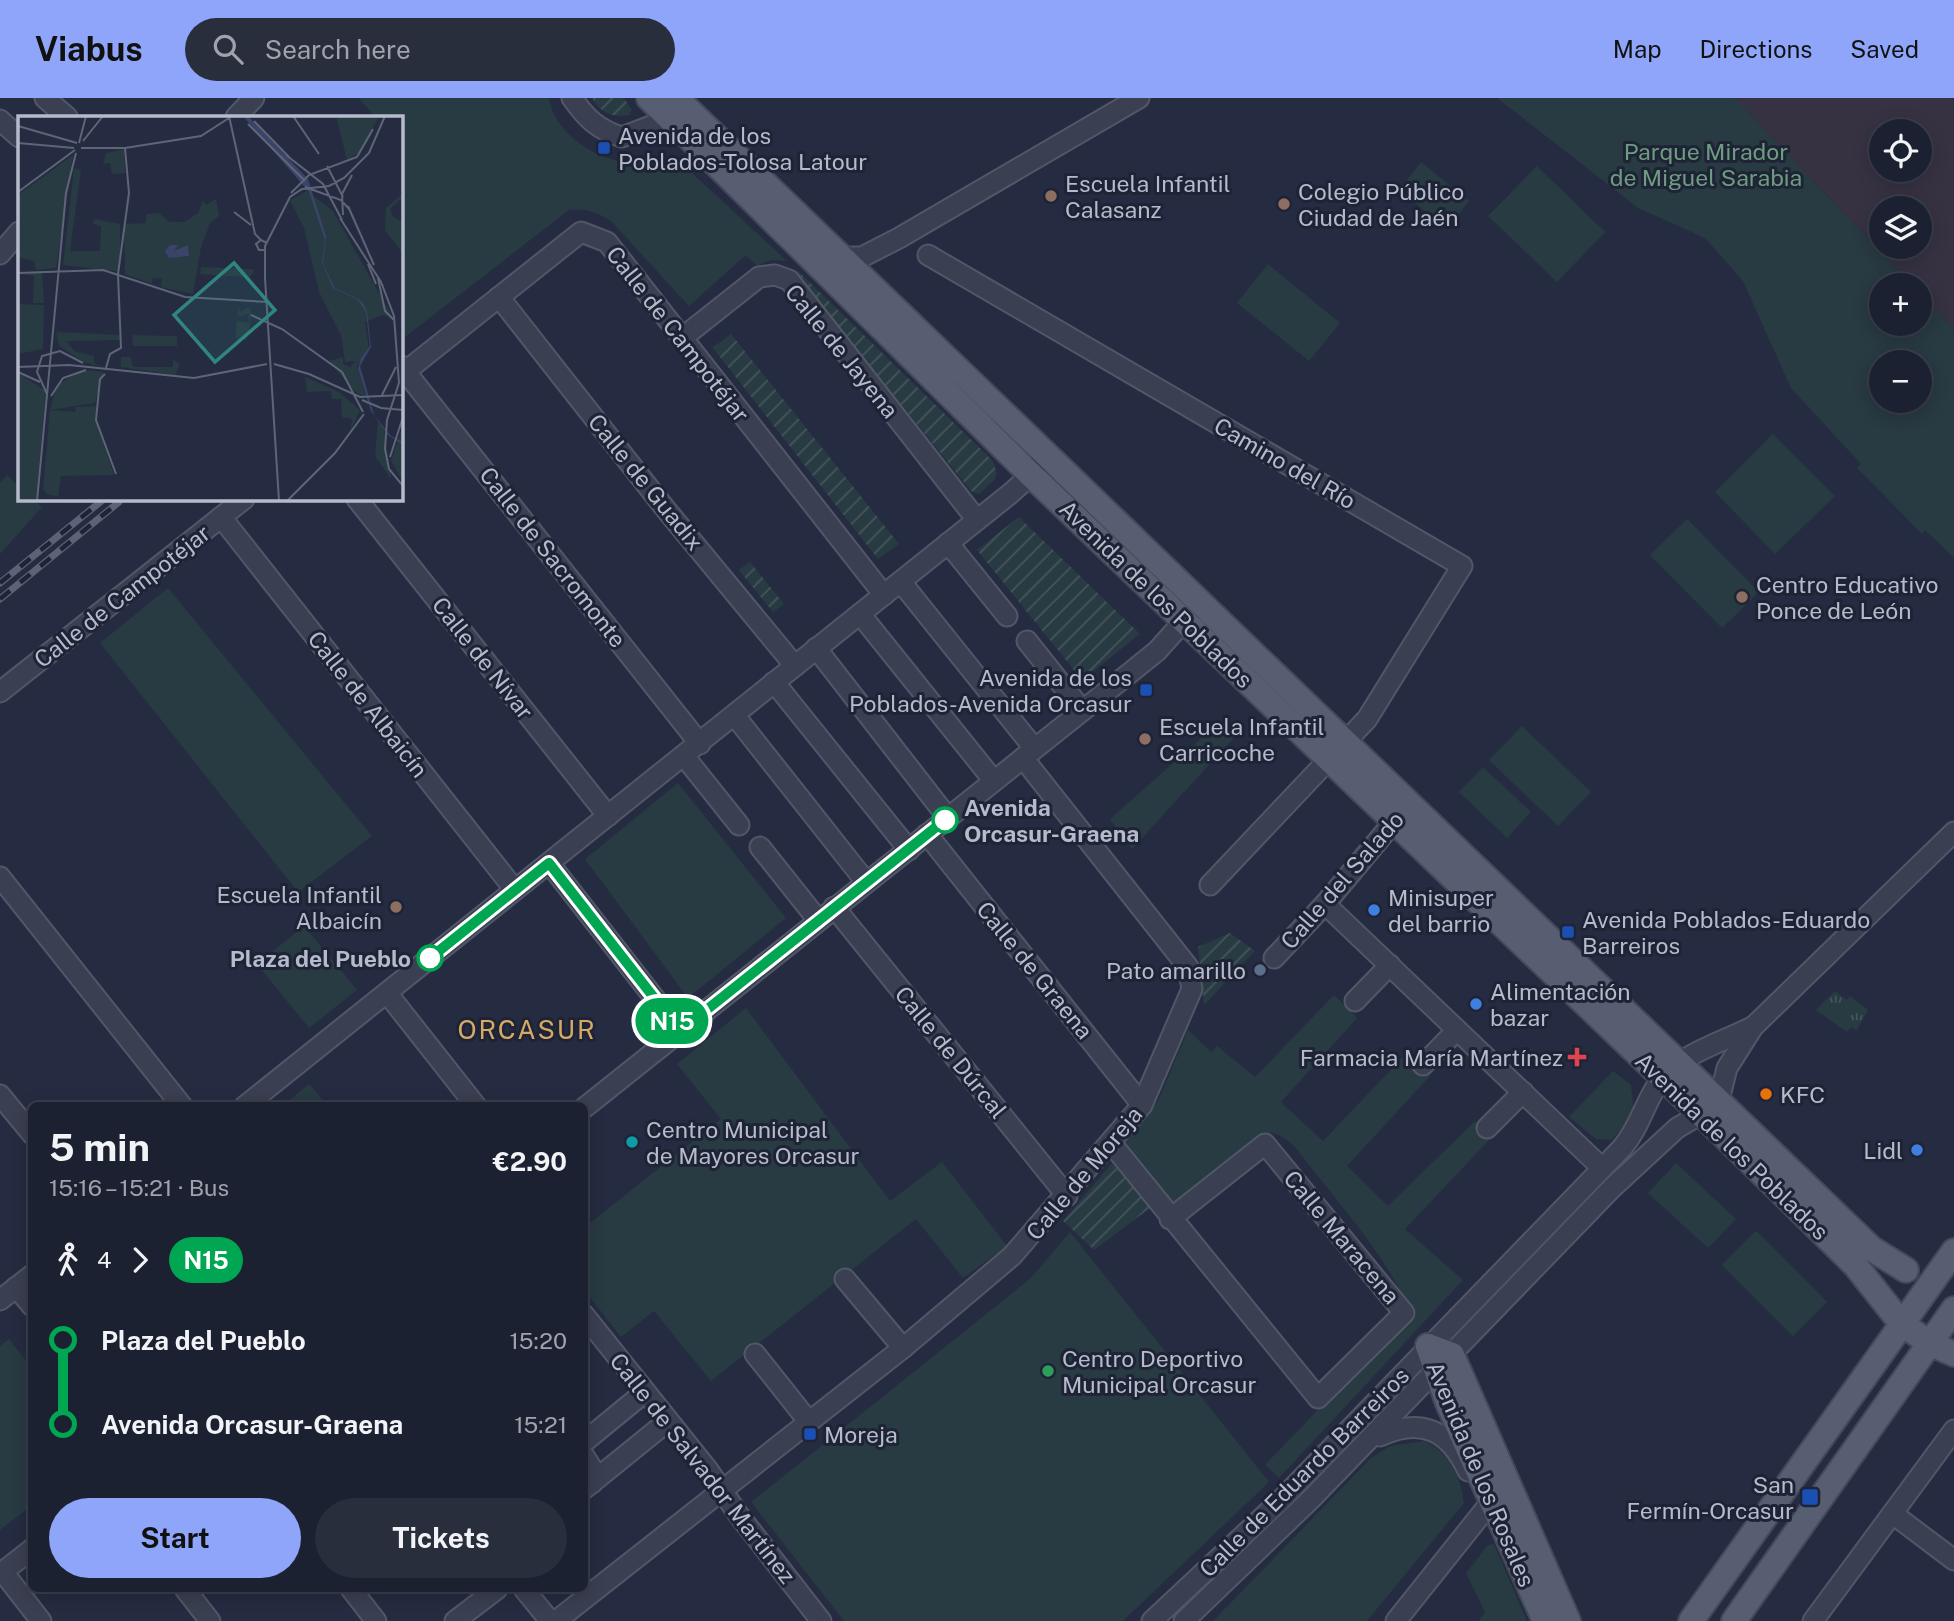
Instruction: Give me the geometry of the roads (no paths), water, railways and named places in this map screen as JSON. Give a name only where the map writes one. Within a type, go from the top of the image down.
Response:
[{"type":"main road","name":"Avenida de los Poblados","points":[[649,98],[677,104],[1072,477],[1348,742],[1671,1070]]},
{"type":"main road","name":"Avenida de los Poblados","points":[[677,104],[1031,475],[1394,824],[1872,1249],[1906,1270]]},
{"type":"main road","name":"Avenida de los Poblados","points":[[1709,1106],[1856,1266],[1902,1323],[1929,1343],[1954,1354]]},
{"type":"main road","points":[[1882,1298],[1891,1281],[1906,1270],[1926,1264],[1954,1250]]},
{"type":"main road","points":[[1691,1621],[1954,1250]]},
{"type":"main road","points":[[1734,1621],[1954,1309]]},
{"type":"main road","name":"Avenida de los Rosales","points":[[1428,1346],[1444,1364],[1568,1621]]},
{"type":"main road","name":"Avenida de los Rosales","points":[[1444,1364],[1488,1493],[1545,1621]]},
{"type":"street","points":[[45,98],[66,116]]},
{"type":"street","points":[[237,116],[254,98]]},
{"type":"street","points":[[572,98],[598,128],[622,137],[644,130],[677,104]]},
{"type":"street","points":[[839,257],[862,257],[899,238],[1139,98]]},
{"type":"street","points":[[0,120],[18,136]]},
{"type":"street","name":"Calle de Campotéjar","points":[[402,370],[581,232],[607,242],[884,595]]},
{"type":"street","points":[[0,254],[18,233]]},
{"type":"street","name":"Camino del Río","points":[[928,255],[1462,566],[1367,719],[1348,742]]},
{"type":"street","name":"Calle de Jayena","points":[[682,338],[759,276],[775,275],[789,280],[977,520]]},
{"type":"street","name":"Calle de Guadix","points":[[499,297],[668,512],[795,666]]},
{"type":"street","name":"Calle de Sacromonte","points":[[402,370],[700,744]]},
{"type":"street","points":[[251,1102],[977,520],[1031,475],[1038,464],[1040,447]]},
{"type":"street","name":"Avenida de los Poblados","points":[[1031,475],[1072,477]]},
{"type":"street","name":"Calle de Campotéjar","points":[[0,692],[243,500]]},
{"type":"street","name":"Calle de Nívar","points":[[359,500],[608,816]]},
{"type":"street","name":"Calle de Albaicín","points":[[221,517],[515,890]]},
{"type":"street","points":[[948,543],[1007,616]]},
{"type":"street","name":"Calle de Moreja","points":[[556,1621],[903,1348],[1012,1256],[1067,1196],[1142,1105],[1192,989],[1188,967],[901,582]]},
{"type":"street","points":[[588,1105],[1157,651],[1186,622],[1195,607],[1191,591]]},
{"type":"street","points":[[860,614],[994,781]]},
{"type":"street","points":[[1027,641],[1082,709]]},
{"type":"street","points":[[816,649],[948,818]]},
{"type":"street","points":[[774,682],[909,850]]},
{"type":"street","points":[[735,716],[866,882]]},
{"type":"street","points":[[1210,885],[1348,742]]},
{"type":"street","points":[[684,756],[739,825]]},
{"type":"street","name":"Calle del Salado","points":[[1274,958],[1394,824],[1408,802]]},
{"type":"street","points":[[1709,1106],[1726,1083],[1727,1068],[1753,1027],[1954,832]]},
{"type":"street","name":"Calle de Graena","points":[[927,834],[1142,1105]]},
{"type":"street","points":[[760,847],[818,920]]},
{"type":"street","points":[[549,863],[680,1031]]},
{"type":"street","points":[[0,877],[178,1102]]},
{"type":"street","points":[[1325,904],[1602,1168]]},
{"type":"street","name":"Calle de Dúrcal","points":[[834,907],[1067,1196]]},
{"type":"street","points":[[1355,1002],[1390,965]]},
{"type":"street","points":[[387,993],[473,1102]]},
{"type":"street","points":[[1671,1070],[1753,1027]]},
{"type":"street","points":[[1423,1065],[1457,1030]]},
{"type":"street","points":[[1707,1050],[1720,1054],[1727,1068]]},
{"type":"street","name":"Calle de Eduardo Barreiros","points":[[1152,1621],[1282,1500],[1602,1168],[1637,1129],[1671,1070]]},
{"type":"street","points":[[1487,1128],[1523,1093]]},
{"type":"street","points":[[0,1095],[28,1129]]},
{"type":"street","points":[[1649,1104],[1650,1114],[1657,1122],[1665,1127],[1676,1128]]},
{"type":"street","name":"Calle de Eduardo Barreiros","points":[[1185,1621],[1444,1364],[1612,1188],[1676,1128],[1709,1106]]},
{"type":"street","name":"Calle Maracena","points":[[1111,1143],[1170,1219],[1318,1398],[1404,1313],[1265,1144],[1170,1219]]},
{"type":"street","points":[[845,1279],[903,1348]]},
{"type":"street","points":[[11,1287],[28,1302]]},
{"type":"street","name":"Calle de Salvador Martínez","points":[[588,1327],[645,1392],[723,1489],[738,1514],[821,1621]]},
{"type":"street","points":[[755,1354],[808,1422]]},
{"type":"street","points":[[588,1439],[645,1392]]},
{"type":"street","points":[[588,1486],[667,1421]]},
{"type":"street","points":[[1366,1443],[1401,1426],[1427,1429],[1445,1438],[1460,1455],[1474,1484],[1488,1493],[1396,1621]]},
{"type":"street","points":[[1816,1617],[1954,1430]]},
{"type":"street","points":[[588,1462],[593,1470],[588,1486]]},
{"type":"street","points":[[1893,1514],[1954,1560]]},
{"type":"street","points":[[28,1552],[2,1573],[41,1621]]},
{"type":"street","points":[[187,1592],[210,1621]]},
{"type":"street","points":[[353,1592],[376,1621]]},
{"type":"street","points":[[456,1621],[493,1592]]},
{"type":"street","points":[[526,1592],[550,1621]]},
{"type":"railway","points":[[0,583],[103,500]]},
{"type":"railway","points":[[0,599],[119,502]]},
{"type":"place","name":"Avenida de los Poblados-Tolosa Latour","points":[[604,148]]},
{"type":"place","name":"Escuela Infantil Calasanz","points":[[1051,196]]},
{"type":"place","name":"Colegio Público Ciudad de Jaén","points":[[1284,204]]},
{"type":"place","name":"Centro Educativo Ponce de León","points":[[1742,597]]},
{"type":"place","name":"Avenida de los Poblados-Avenida Orcasur","points":[[1146,690]]},
{"type":"place","name":"Escuela Infantil Carricoche","points":[[1145,739]]},
{"type":"place","name":"Avenida Orcasur-Graena","points":[[945,820]]},
{"type":"place","name":"Escuela Infantil Albaicín","points":[[396,907]]},
{"type":"place","name":"Minisuper del barrio","points":[[1374,910]]},
{"type":"place","name":"Avenida Poblados-Eduardo Barreiros","points":[[1568,932]]},
{"type":"place","name":"Plaza del Pueblo","points":[[430,958]]},
{"type":"place","name":"Pato amarillo","points":[[1260,970]]},
{"type":"place","name":"Alimentación bazar","points":[[1476,1004]]},
{"type":"place","name":"Farmacia María Martínez","points":[[1577,1057]]},
{"type":"place","name":"KFC","points":[[1766,1094]]},
{"type":"place","name":"Centro Municipal de Mayores Orcasur","points":[[632,1142]]},
{"type":"place","name":"Lidl","points":[[1917,1150]]},
{"type":"place","name":"Centro Deportivo Municipal Orcasur","points":[[1048,1371]]},
{"type":"place","name":"Moreja","points":[[810,1434]]},
{"type":"place","name":"San Fermín-Orcasur","points":[[1810,1497]]},
{"type":"district","name":"ORCASUR","points":[[527,1029]]},
{"type":"park label","name":"Parque Mirador de Miguel Sarabia","points":[[1706,164]]}]
